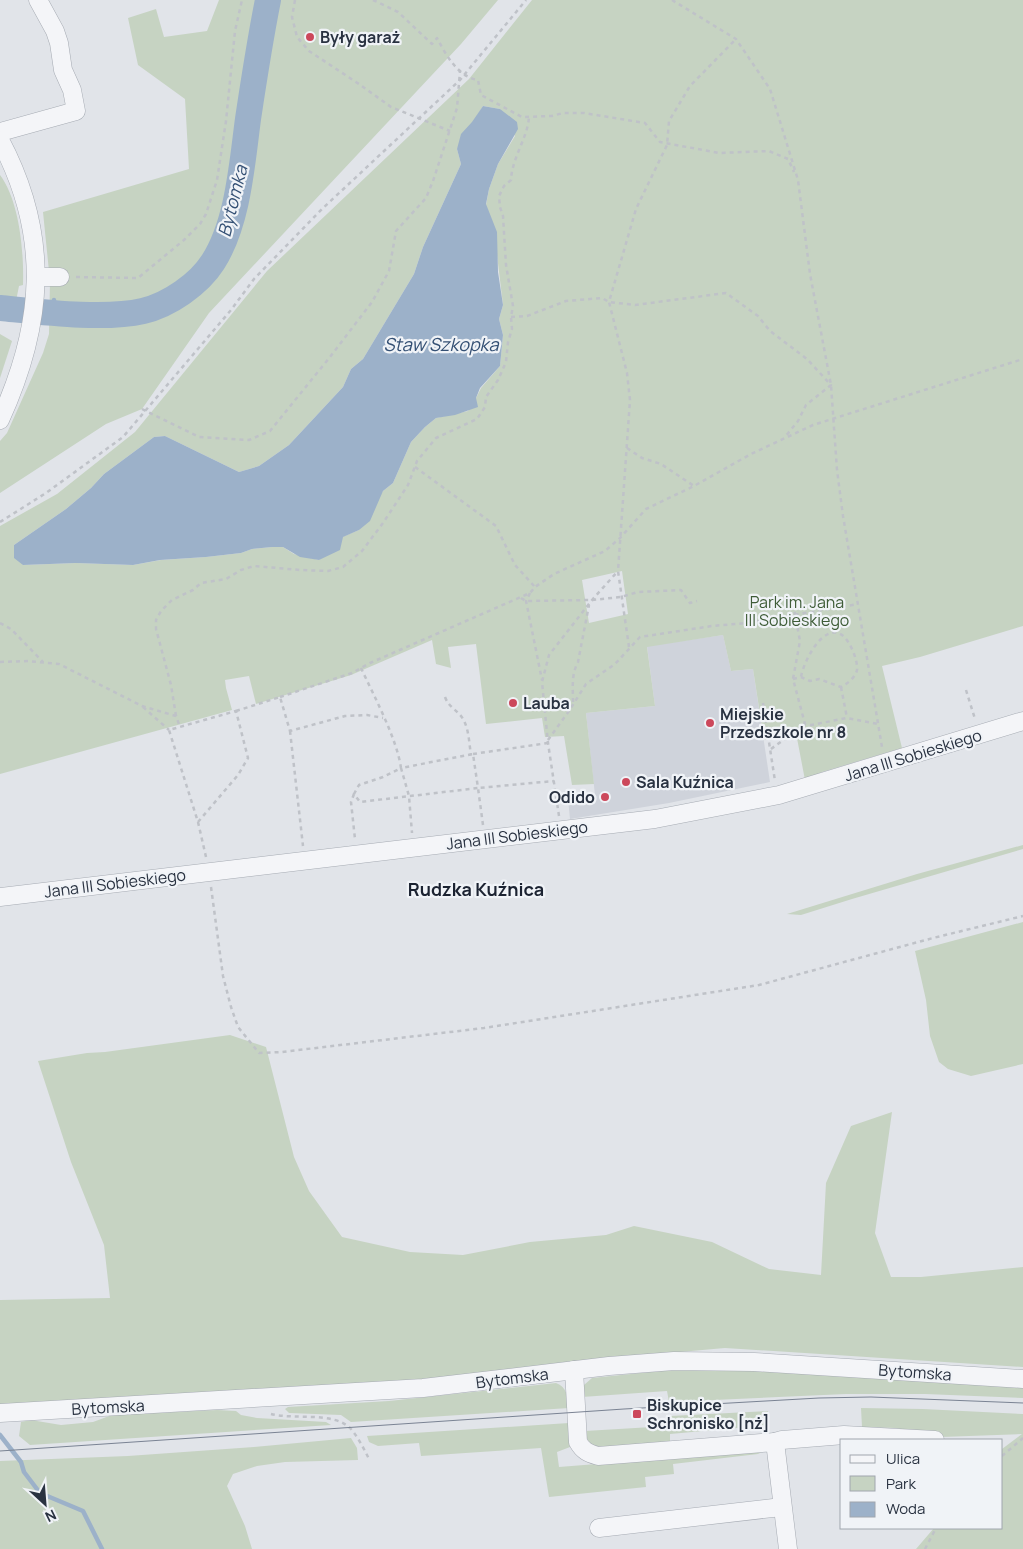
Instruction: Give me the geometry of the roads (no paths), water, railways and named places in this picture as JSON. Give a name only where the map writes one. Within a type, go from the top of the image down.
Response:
[{"type":"street","points":[[0,132],[76,110],[72,90],[63,70],[60,43],[38,0]]},
{"type":"street","points":[[0,140],[14,168],[25,197],[35,246],[36,282],[34,317],[28,346],[11,396],[0,420]]},
{"type":"street","points":[[36,282],[60,277]]},
{"type":"street","name":"Jana III Sobieskiego","points":[[0,897],[655,819],[779,795],[1023,721]]},
{"type":"street","name":"Bytomska","points":[[0,1413],[422,1388],[649,1362],[754,1362],[1023,1379]]},
{"type":"street","points":[[574,1370],[578,1442],[581,1448],[598,1456],[775,1442],[844,1434],[920,1439]]},
{"type":"street","points":[[775,1442],[788,1549]]},
{"type":"street","points":[[598,1528],[782,1507]]},
{"type":"water","name":"Staw Szkopka","points":[[483,106],[500,109],[517,122],[518,129],[498,164],[486,204],[497,232],[498,272],[503,305],[499,319],[503,335],[500,366],[480,388],[476,398],[478,407],[455,415],[436,418],[411,442],[393,483],[383,491],[370,521],[359,530],[343,537],[340,550],[319,560],[300,557],[283,547],[272,547],[252,549],[241,553],[160,560],[133,565],[76,563],[23,565],[14,558],[14,545],[66,509],[104,474],[154,437],[165,436],[239,472],[259,466],[289,445],[343,387],[351,369],[363,359],[414,274],[423,247],[461,164],[457,149],[461,134]]},
{"type":"waterway","name":"Bytomka","points":[[0,308],[91,315],[127,314],[153,308],[173,299],[192,286],[207,270],[221,247],[228,230],[238,193],[268,0]]},
{"type":"waterway","points":[[53,312],[54,300]]},
{"type":"waterway","points":[[0,1435],[21,1462],[24,1472],[40,1493],[83,1511],[102,1549]]},
{"type":"tram line","points":[[0,1451],[624,1409],[819,1398],[871,1397],[1023,1403]]},
{"type":"place","name":"Były garaż","points":[[310,37]]},
{"type":"place","name":"Lauba","points":[[513,703]]},
{"type":"place","name":"Miejskie Przedszkole nr 8","points":[[710,723]]},
{"type":"place","name":"Sala Kuźnica","points":[[626,782]]},
{"type":"place","name":"Odido","points":[[605,797]]},
{"type":"place","name":"Biskupice Schronisko [nż]","points":[[637,1414]]},
{"type":"district","name":"Rudzka Kuźnica","points":[[476,889]]},
{"type":"park label","name":"Park im. Jana III Sobieskiego","points":[[797,611]]}]
